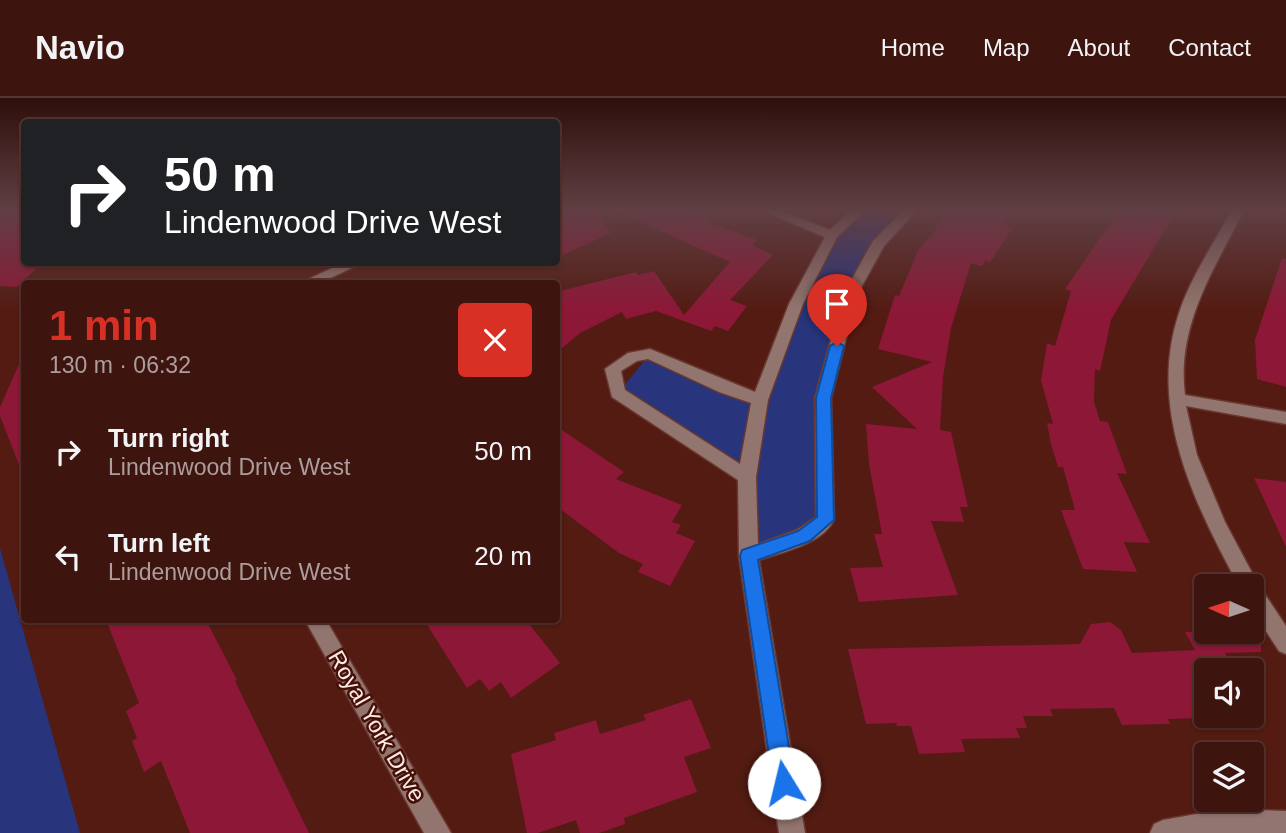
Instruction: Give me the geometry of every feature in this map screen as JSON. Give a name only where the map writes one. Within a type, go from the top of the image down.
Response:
[{"type":"street","points":[[792,833],[749,556],[747,477],[760,400],[796,304],[828,242]]},
{"type":"street","points":[[749,556],[804,536],[825,520],[823,398],[850,295],[880,242]]},
{"type":"street","points":[[1222,242],[1186,312],[1177,362],[1177,399],[1189,454],[1204,496],[1225,544],[1242,574]]},
{"type":"street","points":[[315,280],[348,266]]},
{"type":"street","points":[[747,477],[618,393],[613,369],[633,357],[650,354],[725,388],[760,400]]},
{"type":"street","points":[[1177,399],[1286,418]]},
{"type":"street","points":[[1264,610],[1286,644]]},
{"type":"street","name":"Royal York Drive","points":[[317,623],[438,833]]},
{"type":"street","points":[[1163,833],[1225,821],[1286,822]]},
{"type":"shaded area","points":[[829,242],[880,242],[850,295],[823,398],[825,520],[749,556],[747,477],[618,393],[650,354],[760,400]]},
{"type":"shaded area","points":[[0,548],[80,833],[0,833]]},
{"type":"building","points":[[0,242],[21,242],[21,266],[39,266],[21,280],[17,287],[0,286]]},
{"type":"building","points":[[560,242],[591,242],[560,256]]},
{"type":"building","points":[[686,242],[755,242],[752,245],[773,255],[730,300],[747,306],[728,331],[715,326],[711,331],[656,311],[626,319],[622,312],[580,333],[560,350],[560,291],[636,272],[638,275],[654,271],[684,315],[730,262]]},
{"type":"building","points":[[925,242],[1003,242],[990,262],[985,260],[982,266],[971,263],[951,328],[943,377],[940,430],[951,432],[968,507],[960,507],[964,522],[931,521],[958,595],[859,602],[850,568],[883,567],[874,534],[882,534],[869,464],[866,424],[917,429],[872,387],[932,362],[878,349],[895,295],[899,296],[918,250]]},
{"type":"building","points":[[1097,242],[1157,242],[1111,320],[1100,371],[1095,369],[1094,402],[1100,421],[1108,422],[1127,474],[1117,473],[1150,543],[1124,542],[1137,572],[1083,569],[1061,510],[1075,510],[1063,467],[1058,467],[1051,444],[1047,423],[1053,424],[1041,380],[1047,343],[1055,346],[1071,291],[1065,289]]},
{"type":"building","points":[[1282,258],[1286,259],[1286,387],[1257,379],[1255,340]]},
{"type":"building","points":[[21,360],[21,470],[0,416],[0,407]]},
{"type":"building","points":[[560,429],[624,472],[616,479],[682,505],[672,522],[681,525],[676,533],[695,541],[670,586],[638,572],[643,564],[619,553],[560,509]]},
{"type":"building","points":[[1254,478],[1286,482],[1286,547]]},
{"type":"building","points":[[1110,622],[1121,630],[1132,653],[1195,650],[1185,632],[1194,632],[1194,644],[1261,644],[1261,652],[1225,653],[1228,658],[1194,658],[1194,718],[1168,719],[1170,724],[1122,725],[1114,708],[1050,709],[1053,716],[1023,716],[1027,728],[1016,728],[1020,738],[961,739],[965,752],[919,754],[911,726],[897,726],[896,723],[866,724],[848,649],[1080,644],[1091,624]]},
{"type":"building","points":[[107,623],[208,623],[309,833],[190,833],[161,761],[144,772],[132,741],[137,738],[126,711],[139,703]]},
{"type":"building","points":[[426,623],[528,623],[560,663],[511,698],[501,682],[489,691],[480,679],[467,688]]},
{"type":"building","points":[[691,699],[711,748],[684,757],[697,792],[624,818],[625,824],[599,833],[580,833],[576,820],[538,833],[527,833],[511,754],[556,740],[554,733],[596,720],[600,734],[646,720],[643,715]]},
{"type":"route","points":[[784,783],[749,556],[804,536],[825,520],[823,398],[837,346]]}]
